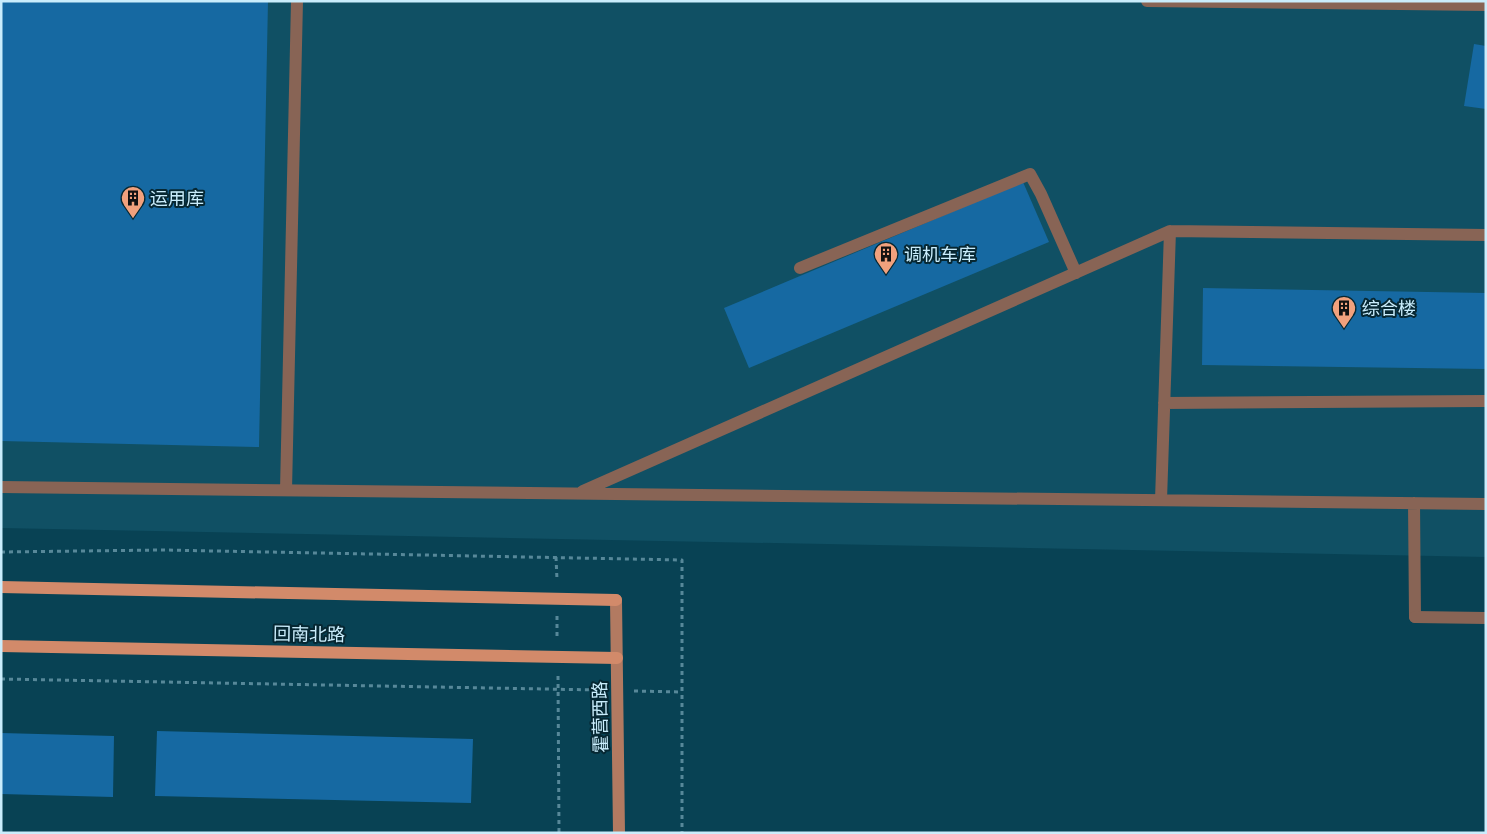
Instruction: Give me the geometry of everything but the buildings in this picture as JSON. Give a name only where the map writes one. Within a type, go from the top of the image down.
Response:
[{"type":"main road","points":[[1,587],[616,600]]},
{"type":"main road","name":"回南北路","points":[[1,646],[616,658]]},
{"type":"street","points":[[286,490],[297,1]]},
{"type":"street","points":[[1147,1],[1486,5]]},
{"type":"street","points":[[800,268],[1030,174],[1076,273]]},
{"type":"street","points":[[579,493],[1170,231],[1486,235]]},
{"type":"street","points":[[1161,500],[1170,231]]},
{"type":"street","points":[[1164,403],[1486,401]]},
{"type":"street","points":[[1,487],[1486,504]]},
{"type":"street","points":[[1414,503],[1415,617],[1486,618]]},
{"type":"street","name":"霍营西路","points":[[616,600],[618,833]]},
{"type":"path","points":[[1,552],[163,550],[682,560],[682,833]]},
{"type":"path","points":[[1,678],[550,689]]},
{"type":"path","points":[[558,728],[559,833]]},
{"type":"shaded area","points":[[1,1],[1486,1],[1486,557],[1,528]]},
{"type":"place","name":"运用库","points":[[133,219]]},
{"type":"place","name":"调机车库","points":[[886,275]]},
{"type":"place","name":"综合楼","points":[[1344,329]]}]
